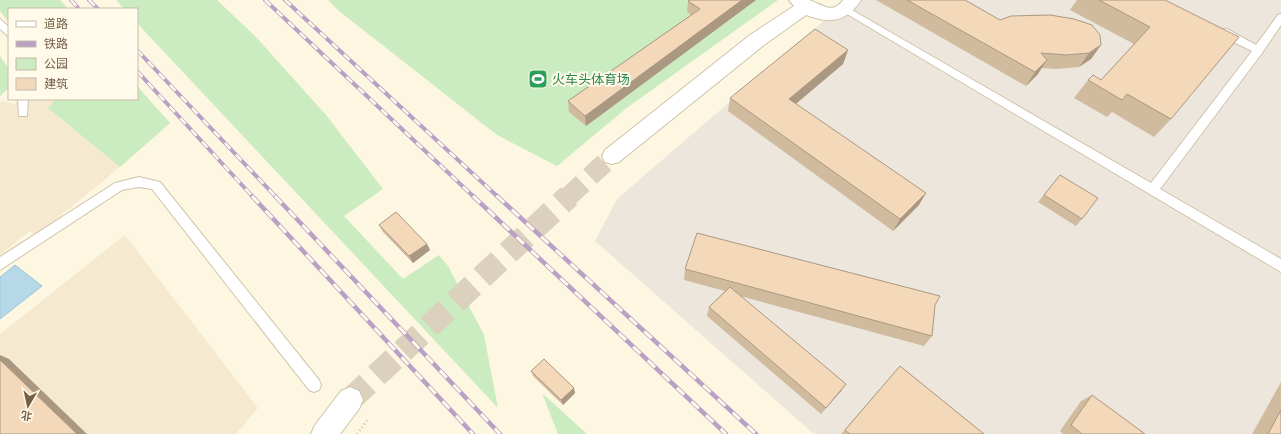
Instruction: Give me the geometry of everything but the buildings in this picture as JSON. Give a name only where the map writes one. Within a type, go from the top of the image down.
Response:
[{"type":"street","points":[[612,156],[802,3],[812,11],[830,14],[848,5]]},
{"type":"street","points":[[324,434],[350,400]]},
{"type":"lane","points":[[848,5],[1281,266]]},
{"type":"lane","points":[[1153,189],[1258,50],[1281,17]]},
{"type":"lane","points":[[0,23],[8,32]]},
{"type":"lane","points":[[1216,28],[1258,50]]},
{"type":"lane","points":[[23,100],[23,113]]},
{"type":"lane","points":[[0,264],[119,186],[139,182],[156,185],[314,385]]},
{"type":"path","points":[[356,434],[369,418]]},
{"type":"shaded area","points":[[848,0],[1281,0],[1281,434],[814,434],[595,241],[617,199]]},
{"type":"shaded area","points":[[19,100],[55,100],[48,108],[120,167],[36,236],[30,231],[0,255],[0,103],[2,101],[15,104]]},
{"type":"shaded area","points":[[125,235],[258,408],[236,434],[0,434],[0,334]]},
{"type":"green space","points":[[0,0],[60,0],[67,8],[8,8],[8,22],[0,11]]},
{"type":"green space","points":[[116,0],[217,0],[255,36],[326,115],[383,189],[344,216],[403,279],[439,255],[448,266],[484,335],[498,408],[138,24],[138,8],[123,8]]},
{"type":"green space","name":"火车头体育场","points":[[328,0],[778,0],[628,107],[557,166],[497,135],[339,11]]},
{"type":"green space","points":[[0,56],[8,68],[8,89],[0,96]]},
{"type":"green space","points":[[138,87],[170,123],[120,167],[48,108],[55,100],[138,100]]},
{"type":"green space","points":[[542,393],[587,434],[558,434]]},
{"type":"water","points":[[15,265],[42,286],[0,319],[0,277]]},
{"type":"tunnel","points":[[568,197],[612,156]]},
{"type":"tunnel","points":[[350,400],[569,196]]},
{"type":"railway","points":[[71,0],[78,8]]},
{"type":"railway","points":[[89,0],[97,8]]},
{"type":"railway","points":[[265,0],[474,197]]},
{"type":"railway","points":[[285,0],[498,197]]},
{"type":"railway","points":[[138,51],[276,197]]},
{"type":"railway","points":[[138,72],[253,197]]},
{"type":"railway","points":[[252,196],[473,434]]},
{"type":"railway","points":[[275,196],[500,434]]},
{"type":"railway","points":[[473,196],[726,434]]},
{"type":"railway","points":[[497,196],[756,434]]},
{"type":"place","name":"火车头体育场","points":[[538,79]]}]
